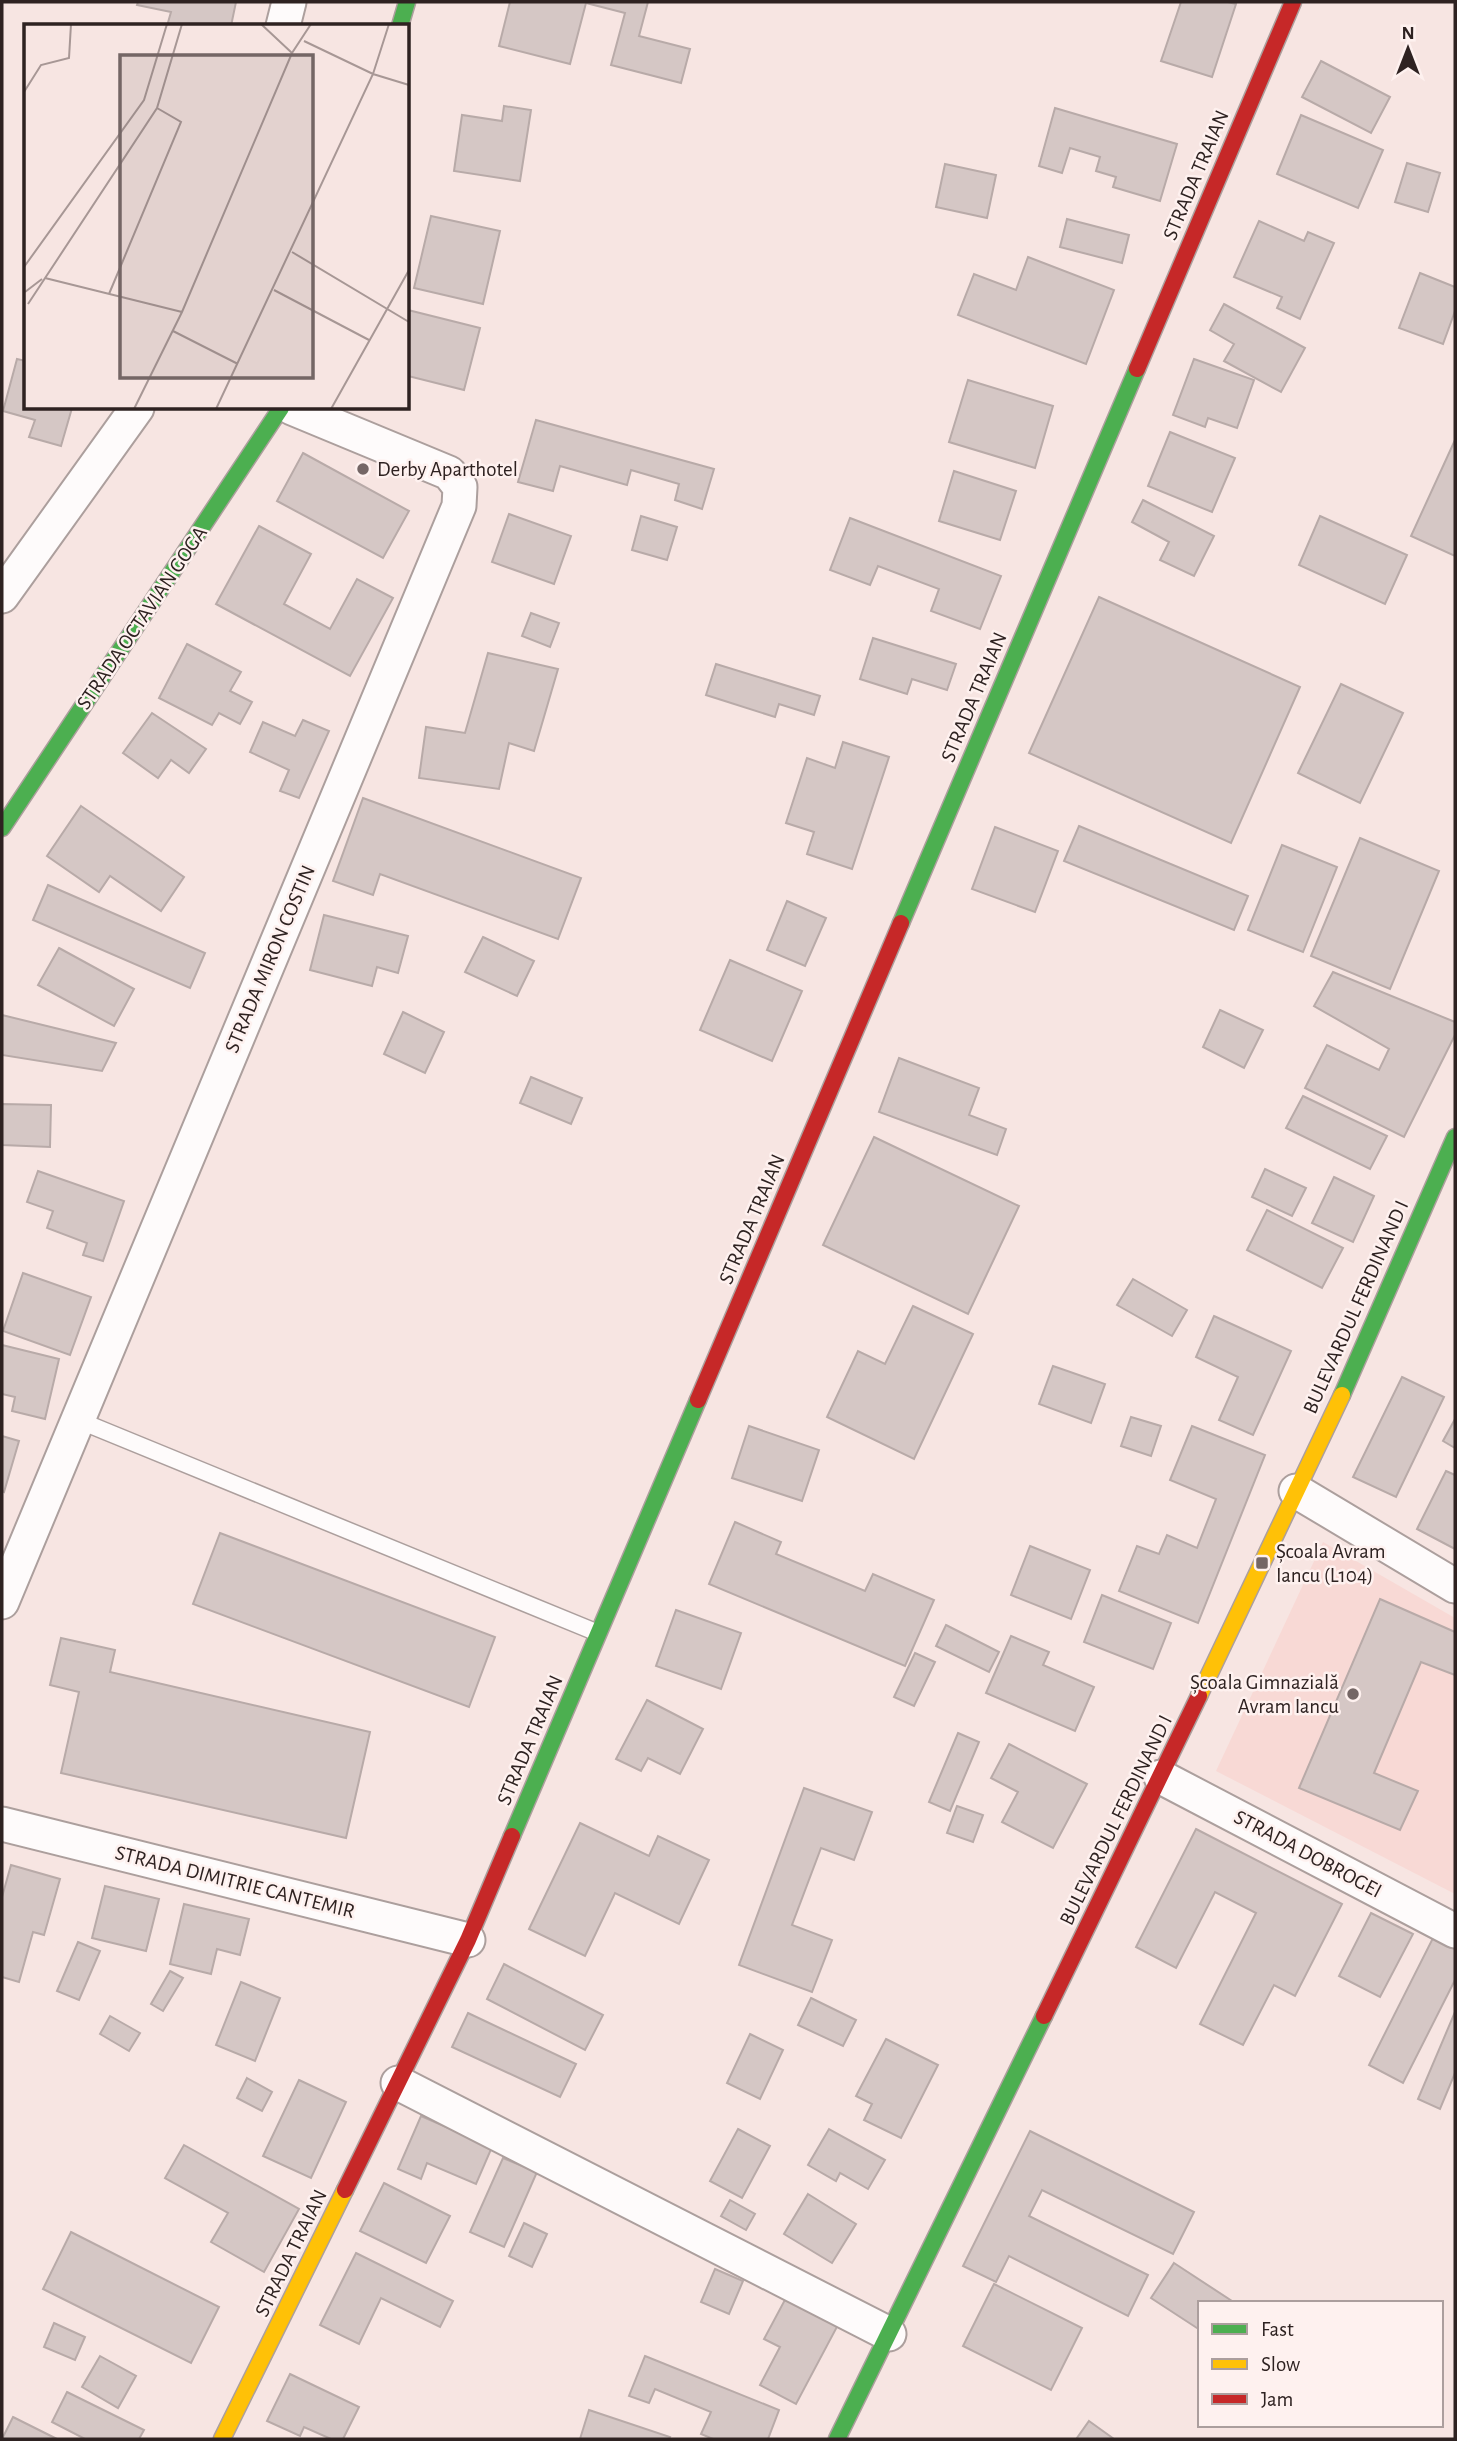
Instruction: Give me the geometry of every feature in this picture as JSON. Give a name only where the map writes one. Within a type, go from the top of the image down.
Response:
[{"type":"street","points":[[284,24],[289,2]]},
{"type":"street","points":[[401,24],[407,2]]},
{"type":"street","name":"STRADA TRAIAN","points":[[222,2439],[468,1940],[1293,2]]},
{"type":"street","points":[[2,596],[136,410]]},
{"type":"street","name":"STRADA OCTAVIAN GOGA","points":[[2,828],[280,410]]},
{"type":"street","name":"STRADA MIRON COSTIN","points":[[2,1602],[459,506],[460,488],[449,473],[297,410]]},
{"type":"street","name":"BULEVARDUL FERDINAND I","points":[[837,2439],[1161,1777],[1357,1362],[1455,1137]]},
{"type":"street","points":[[1296,1491],[1455,1586]]},
{"type":"street","name":"STRADA DOBROGEI","points":[[1161,1777],[1455,1931]]},
{"type":"street","name":"STRADA DIMITRIE CANTEMIR","points":[[2,1824],[468,1940]]},
{"type":"street","points":[[398,2084],[889,2334]]},
{"type":"lane","points":[[78,1420],[598,1633]]},
{"type":"shaded area","name":"Școala Gimnazială Avram Iancu","points":[[1323,1542],[1455,1618],[1455,1894],[1216,1771]]},
{"type":"building","points":[[138,2],[236,2],[231,24],[168,24],[171,12],[137,5]]},
{"type":"building","points":[[510,2],[648,2],[639,36],[690,49],[681,83],[611,65],[625,13],[586,3],[570,64],[499,46]]},
{"type":"building","points":[[1181,2],[1236,4],[1212,77],[1161,61]]},
{"type":"building","points":[[1321,61],[1390,97],[1371,133],[1302,97]]},
{"type":"building","points":[[504,106],[531,110],[520,181],[454,171],[462,115],[502,121]]},
{"type":"building","points":[[1055,108],[1177,144],[1160,201],[1113,187],[1116,177],[1096,171],[1100,157],[1070,148],[1062,173],[1039,166]]},
{"type":"building","points":[[1301,115],[1383,150],[1358,208],[1277,174]]},
{"type":"building","points":[[1407,163],[1440,173],[1428,212],[1395,202]]},
{"type":"building","points":[[945,164],[996,175],[987,218],[936,207]]},
{"type":"building","points":[[431,216],[500,231],[483,304],[414,288]]},
{"type":"building","points":[[1067,219],[1129,235],[1122,263],[1060,247]]},
{"type":"building","points":[[1259,221],[1304,241],[1308,232],[1334,243],[1300,319],[1277,308],[1282,297],[1234,277]]},
{"type":"building","points":[[1028,257],[1114,290],[1086,364],[958,315],[974,274],[1016,290]]},
{"type":"building","points":[[1420,273],[1455,287],[1455,311],[1443,344],[1399,328]]},
{"type":"building","points":[[1224,304],[1305,348],[1281,392],[1224,361],[1234,344],[1210,330]]},
{"type":"building","points":[[410,310],[480,328],[464,390],[410,376]]},
{"type":"building","points":[[17,359],[24,361],[24,410],[71,410],[61,446],[29,437],[35,420],[3,411]]},
{"type":"building","points":[[1194,359],[1254,380],[1237,428],[1208,418],[1205,427],[1173,415]]},
{"type":"building","points":[[968,380],[1053,406],[1035,468],[949,442]]},
{"type":"building","points":[[536,420],[714,469],[702,509],[675,500],[679,484],[631,470],[627,485],[560,466],[553,491],[518,482]]},
{"type":"building","points":[[1170,432],[1235,458],[1212,512],[1148,486]]},
{"type":"building","points":[[1455,440],[1455,556],[1411,536]]},
{"type":"building","points":[[303,453],[409,511],[383,558],[277,501]]},
{"type":"building","points":[[954,471],[1016,491],[1000,540],[939,521]]},
{"type":"building","points":[[1143,500],[1214,536],[1194,576],[1160,560],[1169,542],[1132,522]]},
{"type":"building","points":[[509,514],[571,536],[554,584],[492,562]]},
{"type":"building","points":[[641,516],[677,527],[667,560],[632,550]]},
{"type":"building","points":[[1320,516],[1407,555],[1385,604],[1299,565]]},
{"type":"building","points":[[850,518],[1001,576],[980,629],[931,611],[939,589],[878,566],[870,585],[830,570]]},
{"type":"building","points":[[259,526],[311,554],[284,604],[330,629],[357,579],[393,598],[350,676],[216,604]]},
{"type":"building","points":[[1099,597],[1300,687],[1231,843],[1029,753]]},
{"type":"building","points":[[531,613],[559,623],[550,647],[522,636]]},
{"type":"building","points":[[873,638],[956,664],[947,690],[912,679],[907,694],[860,679]]},
{"type":"building","points":[[187,644],[241,672],[230,691],[252,702],[240,724],[219,713],[212,725],[159,698]]},
{"type":"building","points":[[488,653],[558,669],[534,751],[509,743],[499,789],[419,778],[426,727],[465,733]]},
{"type":"building","points":[[716,664],[820,696],[814,715],[779,704],[775,717],[706,695]]},
{"type":"building","points":[[1341,684],[1403,713],[1360,803],[1298,773]]},
{"type":"building","points":[[152,713],[206,749],[189,773],[171,760],[158,778],[123,753]]},
{"type":"building","points":[[303,720],[329,731],[299,798],[280,791],[289,770],[250,752],[263,722],[295,736]]},
{"type":"building","points":[[843,742],[889,757],[852,869],[807,854],[814,832],[786,823],[807,758],[835,768]]},
{"type":"building","points":[[363,798],[581,878],[558,939],[380,874],[373,895],[333,881]]},
{"type":"building","points":[[81,806],[184,877],[161,911],[110,876],[99,892],[47,856]]},
{"type":"building","points":[[1079,826],[1248,896],[1234,930],[1064,861]]},
{"type":"building","points":[[995,827],[1058,851],[1035,912],[972,889]]},
{"type":"building","points":[[1360,838],[1439,871],[1390,989],[1311,956]]},
{"type":"building","points":[[1282,845],[1337,867],[1303,952],[1248,930]]},
{"type":"building","points":[[48,885],[205,953],[190,988],[33,920]]},
{"type":"building","points":[[787,901],[826,918],[805,966],[767,950]]},
{"type":"building","points":[[324,915],[408,936],[398,973],[377,967],[372,986],[310,970]]},
{"type":"building","points":[[483,937],[534,961],[517,996],[465,972]]},
{"type":"building","points":[[59,948],[134,989],[114,1026],[38,985]]},
{"type":"building","points":[[730,960],[802,991],[772,1061],[700,1030]]},
{"type":"building","points":[[1333,972],[1455,1022],[1455,1035],[1404,1137],[1305,1088],[1327,1045],[1379,1070],[1389,1049],[1314,1006]]},
{"type":"building","points":[[1220,1010],[1263,1030],[1244,1068],[1203,1047]]},
{"type":"building","points":[[403,1012],[444,1032],[425,1073],[384,1054]]},
{"type":"building","points":[[2,1015],[116,1043],[102,1071],[2,1055]]},
{"type":"building","points":[[899,1058],[979,1088],[969,1115],[1006,1129],[997,1155],[879,1112]]},
{"type":"building","points":[[531,1077],[582,1098],[571,1124],[520,1103]]},
{"type":"building","points":[[1303,1096],[1387,1136],[1370,1169],[1286,1128]]},
{"type":"building","points":[[2,1104],[51,1105],[50,1147],[2,1145]]},
{"type":"building","points":[[874,1137],[1019,1206],[968,1314],[823,1245]]},
{"type":"building","points":[[1265,1169],[1306,1188],[1292,1216],[1252,1197]]},
{"type":"building","points":[[38,1171],[124,1201],[103,1261],[83,1255],[87,1243],[47,1228],[53,1211],[27,1202]]},
{"type":"building","points":[[1334,1177],[1374,1196],[1353,1242],[1312,1223]]},
{"type":"building","points":[[1267,1210],[1343,1248],[1322,1288],[1247,1250]]},
{"type":"building","points":[[23,1273],[91,1297],[70,1355],[3,1331]]},
{"type":"building","points":[[1133,1279],[1187,1310],[1172,1336],[1117,1305]]},
{"type":"building","points":[[913,1306],[973,1334],[914,1459],[827,1417],[858,1351],[885,1364]]},
{"type":"building","points":[[1214,1316],[1291,1351],[1253,1435],[1219,1420],[1238,1377],[1196,1357]]},
{"type":"building","points":[[2,1345],[59,1359],[45,1419],[12,1411],[15,1397],[2,1394]]},
{"type":"building","points":[[1053,1366],[1105,1384],[1091,1423],[1039,1404]]},
{"type":"building","points":[[1402,1377],[1444,1397],[1396,1497],[1353,1477]]},
{"type":"building","points":[[1131,1417],[1161,1426],[1151,1456],[1121,1446]]},
{"type":"building","points":[[1455,1419],[1455,1448],[1443,1441]]},
{"type":"building","points":[[749,1426],[819,1450],[802,1501],[732,1478]]},
{"type":"building","points":[[1192,1426],[1265,1455],[1198,1623],[1119,1591],[1137,1546],[1159,1554],[1167,1535],[1197,1548],[1216,1499],[1170,1480]]},
{"type":"building","points":[[2,1436],[19,1441],[4,1492],[2,1491]]},
{"type":"building","points":[[1446,1471],[1455,1475],[1455,1549],[1417,1529]]},
{"type":"building","points":[[735,1522],[781,1542],[776,1554],[865,1591],[873,1574],[934,1600],[905,1666],[709,1584]]},
{"type":"building","points":[[220,1533],[495,1637],[469,1707],[193,1604]]},
{"type":"building","points":[[1030,1546],[1090,1570],[1071,1619],[1011,1595]]},
{"type":"building","points":[[1102,1595],[1171,1623],[1153,1669],[1084,1642]]},
{"type":"building","points":[[1380,1599],[1455,1632],[1455,1675],[1421,1662],[1374,1773],[1418,1791],[1400,1830],[1299,1788]]},
{"type":"building","points":[[676,1610],[741,1633],[721,1689],[656,1666]]},
{"type":"building","points":[[946,1625],[999,1652],[989,1672],[936,1646]]},
{"type":"building","points":[[1011,1636],[1049,1652],[1043,1665],[1094,1687],[1075,1731],[986,1693]]},
{"type":"building","points":[[61,1638],[115,1650],[110,1672],[370,1732],[346,1838],[61,1773],[79,1692],[50,1685]]},
{"type":"building","points":[[915,1653],[935,1662],[914,1706],[894,1697]]},
{"type":"building","points":[[647,1700],[703,1729],[680,1774],[648,1758],[641,1771],[616,1759]]},
{"type":"building","points":[[958,1733],[979,1742],[950,1811],[929,1802]]},
{"type":"building","points":[[1009,1744],[1087,1784],[1053,1848],[1002,1822],[1018,1792],[991,1778]]},
{"type":"building","points":[[804,1788],[872,1812],[854,1860],[821,1848],[792,1925],[832,1940],[812,1992],[739,1965]]},
{"type":"building","points":[[957,1806],[983,1815],[973,1842],[947,1833]]},
{"type":"building","points":[[580,1823],[649,1856],[658,1836],[709,1860],[679,1924],[615,1893],[585,1956],[529,1929]]},
{"type":"building","points":[[1196,1829],[1342,1904],[1295,1996],[1274,1985],[1243,2045],[1200,2024],[1256,1913],[1215,1892],[1176,1968],[1136,1947]]},
{"type":"building","points":[[11,1865],[60,1879],[44,1935],[33,1932],[19,1982],[2,1977],[2,1897]]},
{"type":"building","points":[[105,1886],[159,1899],[146,1951],[92,1938]]},
{"type":"building","points":[[184,1904],[249,1919],[240,1955],[217,1949],[211,1974],[170,1964]]},
{"type":"building","points":[[1371,1913],[1413,1934],[1380,1997],[1339,1976]]},
{"type":"building","points":[[1434,1936],[1455,1947],[1455,1980],[1403,2083],[1369,2065]]},
{"type":"building","points":[[78,1942],[100,1951],[79,2000],[57,1991]]},
{"type":"building","points":[[504,1964],[603,2015],[585,2050],[487,1999]]},
{"type":"building","points":[[170,1971],[183,1978],[163,2011],[151,2004]]},
{"type":"building","points":[[241,1982],[280,1998],[255,2061],[216,2045]]},
{"type":"building","points":[[811,1998],[856,2020],[843,2046],[798,2025]]},
{"type":"building","points":[[1455,2012],[1455,2073],[1440,2109],[1418,2099]]},
{"type":"building","points":[[468,2013],[576,2064],[560,2097],[452,2047]]},
{"type":"building","points":[[110,2016],[140,2033],[129,2051],[100,2034]]},
{"type":"building","points":[[750,2034],[783,2050],[760,2099],[727,2083]]},
{"type":"building","points":[[886,2039],[938,2065],[901,2138],[864,2120],[872,2104],[856,2096]]},
{"type":"building","points":[[247,2078],[272,2092],[262,2111],[237,2098]]},
{"type":"building","points":[[299,2080],[346,2102],[311,2178],[263,2156]]},
{"type":"building","points":[[421,2116],[492,2147],[476,2184],[427,2163],[421,2179],[398,2169]]},
{"type":"building","points":[[738,2129],[770,2146],[742,2198],[710,2181]]},
{"type":"building","points":[[829,2129],[885,2160],[868,2189],[840,2173],[836,2181],[808,2165]]},
{"type":"building","points":[[1030,2131],[1194,2212],[1173,2254],[1042,2190],[1029,2216],[1148,2275],[1128,2316],[1009,2256],[996,2282],[963,2266]]},
{"type":"building","points":[[184,2145],[299,2209],[264,2272],[211,2242],[228,2213],[165,2178]]},
{"type":"building","points":[[503,2158],[537,2172],[504,2247],[470,2232]]},
{"type":"building","points":[[384,2183],[450,2216],[426,2263],[360,2231]]},
{"type":"building","points":[[808,2194],[856,2224],[832,2263],[784,2234]]},
{"type":"building","points":[[730,2200],[755,2214],[746,2230],[721,2216]]},
{"type":"building","points":[[524,2223],[547,2234],[532,2267],[509,2256]]},
{"type":"building","points":[[71,2232],[219,2307],[191,2363],[43,2289]]},
{"type":"building","points":[[356,2253],[453,2301],[440,2327],[381,2298],[359,2344],[320,2325]]},
{"type":"building","points":[[1174,2263],[1232,2301],[1198,2301],[1198,2329],[1151,2298]]},
{"type":"building","points":[[715,2269],[743,2281],[729,2314],[701,2302]]},
{"type":"building","points":[[994,2284],[1082,2328],[1051,2390],[963,2346]]},
{"type":"building","points":[[787,2296],[839,2323],[796,2404],[760,2385],[780,2347],[764,2339]]},
{"type":"building","points":[[54,2323],[85,2337],[75,2360],[44,2347]]},
{"type":"building","points":[[100,2356],[136,2376],[118,2408],[82,2387]]},
{"type":"building","points":[[645,2356],[779,2410],[768,2439],[713,2439],[701,2434],[711,2412],[655,2389],[649,2403],[629,2396]]},
{"type":"building","points":[[290,2374],[359,2407],[343,2439],[331,2439],[304,2427],[300,2436],[267,2421]]},
{"type":"building","points":[[67,2392],[144,2430],[139,2439],[85,2439],[52,2422]]},
{"type":"building","points":[[589,2410],[670,2437],[580,2439]]},
{"type":"building","points":[[13,2417],[57,2439],[2,2439]]},
{"type":"building","points":[[1089,2421],[1114,2439],[1078,2439]]},
{"type":"traffic: fast","points":[[401,24],[407,2]]},
{"type":"traffic: fast","points":[[901,923],[1137,369]]},
{"type":"traffic: fast","points":[[2,828],[280,410]]},
{"type":"traffic: fast","points":[[1342,1395],[1455,1137]]},
{"type":"traffic: fast","points":[[512,1836],[698,1400]]},
{"type":"traffic: fast","points":[[837,2439],[1044,2016]]},
{"type":"traffic: slow","points":[[1199,1696],[1342,1395]]},
{"type":"traffic: slow","points":[[222,2439],[345,2190]]},
{"type":"traffic: jam","points":[[1137,369],[1293,2]]},
{"type":"traffic: jam","points":[[698,1400],[901,923]]},
{"type":"traffic: jam","points":[[1044,2016],[1199,1696]]},
{"type":"traffic: jam","points":[[345,2190],[468,1940],[512,1836]]},
{"type":"place","name":"Derby Aparthotel","points":[[363,469]]},
{"type":"place","name":"Școala Avram Iancu (L104)","points":[[1262,1563]]},
{"type":"place","name":"Școala Gimnazială Avram Iancu","points":[[1353,1694]]}]
